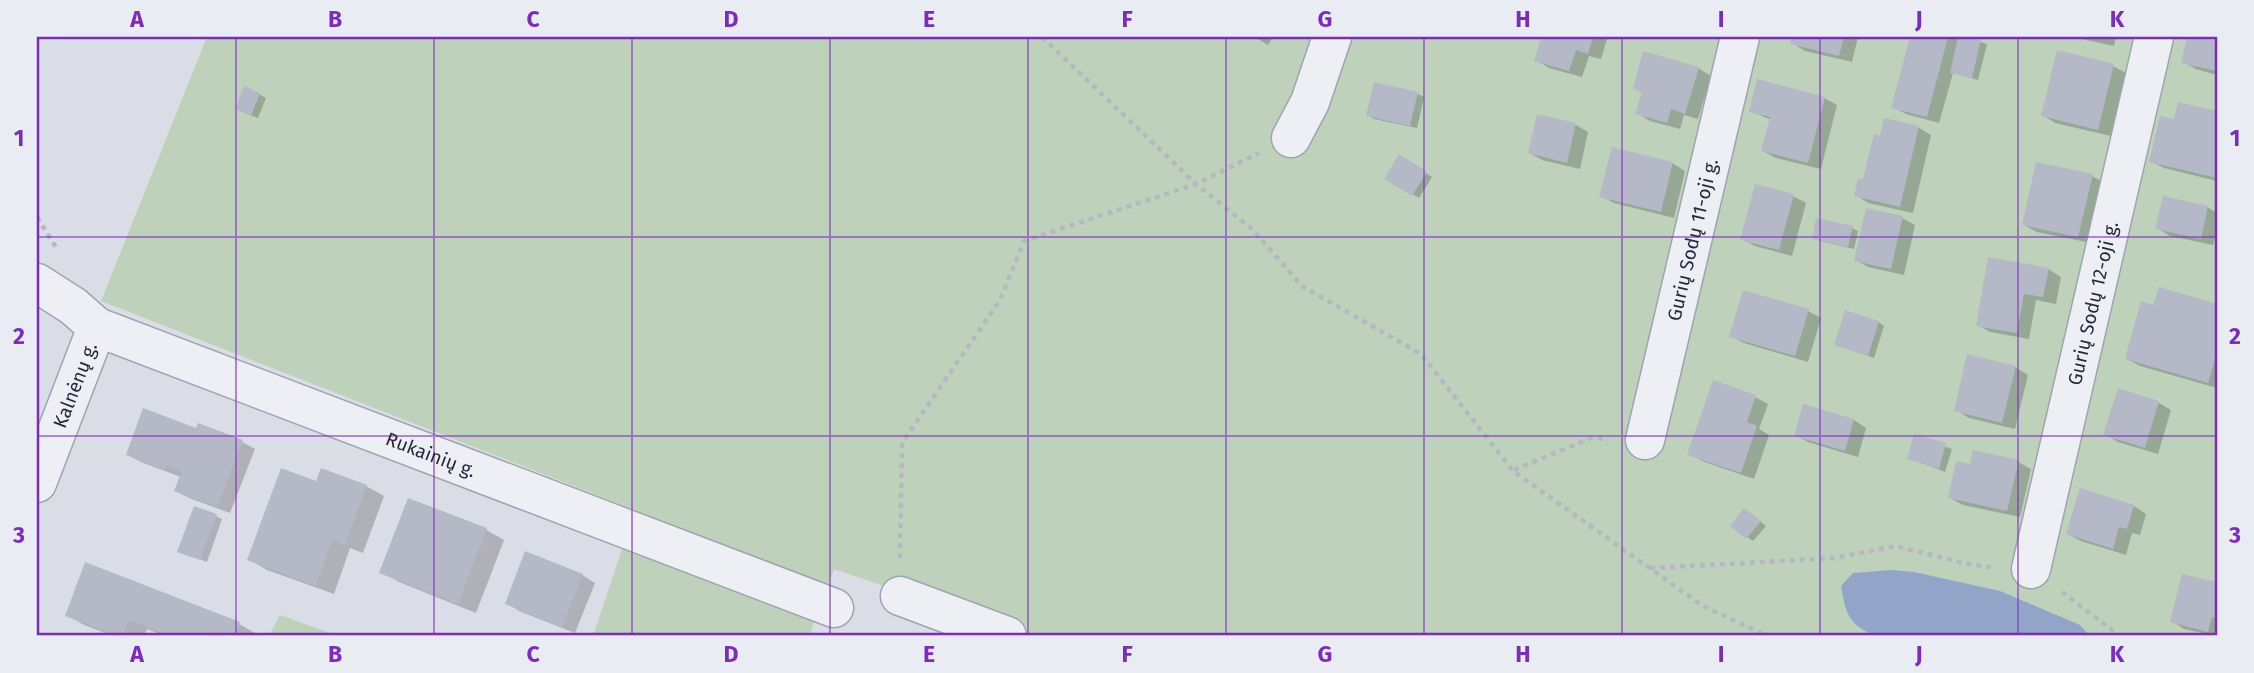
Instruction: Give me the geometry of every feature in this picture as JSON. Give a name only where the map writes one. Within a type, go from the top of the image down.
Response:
[{"type":"street","points":[[1291,138],[1310,102],[1332,37]]},
{"type":"street","name":"Gurių Sodų 11-oji g.","points":[[1644,440],[1740,37]]},
{"type":"street","name":"Gurių Sodų 12-oji g.","points":[[2031,569],[2154,37]]},
{"type":"street","name":"Rukainių g.","points":[[37,283],[73,306],[97,327],[834,608]]},
{"type":"street","name":"Kalnėnų g.","points":[[37,483],[97,327]]},
{"type":"street","points":[[900,596],[1007,636]]},
{"type":"path","points":[[1042,37],[1196,184],[1252,229],[1302,286],[1421,354],[1513,471],[1703,606],[1766,636]]},
{"type":"path","points":[[900,596],[902,443],[1000,300],[1024,241],[1196,184],[1291,138]]},
{"type":"path","points":[[1513,471],[1591,438],[1644,440]]},
{"type":"path","points":[[1650,568],[1836,558],[1896,547],[1997,569],[2031,569],[2120,636]]},
{"type":"green space","points":[[207,37],[2217,37],[2217,636],[1030,636],[834,569],[809,636],[593,636],[635,510],[101,301]]},
{"type":"green space","points":[[280,615],[338,636],[269,636]]},
{"type":"water","points":[[1892,570],[1914,572],[2000,591],[2080,625],[2090,636],[1875,636],[1859,627],[1850,617],[1841,586],[1853,573]]},
{"type":"building","points":[[1541,37],[1593,37],[1588,54],[1576,50],[1569,71],[1534,61]]},
{"type":"building","points":[[1792,37],[1844,37],[1839,56],[1790,44]]},
{"type":"building","points":[[1910,37],[1948,37],[1927,117],[1891,108]]},
{"type":"building","points":[[1958,37],[1981,39],[1972,78],[1950,73]]},
{"type":"building","points":[[2187,37],[2217,41],[2217,71],[2181,63]]},
{"type":"building","points":[[2057,50],[2114,64],[2098,130],[2041,116]]},
{"type":"building","points":[[1643,51],[1699,67],[1685,114],[1671,109],[1667,123],[1635,114],[1642,92],[1633,89]]},
{"type":"building","points":[[1757,79],[1825,97],[1808,163],[1761,151],[1770,117],[1749,112]]},
{"type":"building","points":[[1374,82],[1418,92],[1410,126],[1366,116]]},
{"type":"building","points":[[244,86],[260,93],[251,116],[235,109]]},
{"type":"building","points":[[2178,102],[2217,111],[2217,178],[2149,162],[2160,116],[2174,119]]},
{"type":"building","points":[[1537,114],[1576,123],[1567,163],[1528,153]]},
{"type":"building","points":[[1884,118],[1919,126],[1900,207],[1854,196],[1858,179],[1863,179],[1874,134],[1880,135]]},
{"type":"building","points":[[1612,147],[1673,162],[1661,212],[1599,197]]},
{"type":"building","points":[[1399,154],[1427,172],[1412,196],[1384,179]]},
{"type":"building","points":[[2036,162],[2093,174],[2078,237],[2022,225]]},
{"type":"building","points":[[1755,184],[1794,194],[1779,250],[1740,240]]},
{"type":"building","points":[[2163,196],[2208,206],[2201,239],[2155,229]]},
{"type":"building","points":[[1866,208],[1903,216],[1891,269],[1854,261]]},
{"type":"building","points":[[1816,218],[1853,226],[1848,247],[1812,239]]},
{"type":"building","points":[[1988,257],[2049,268],[2043,297],[2024,294],[2017,333],[1976,326]]},
{"type":"building","points":[[2159,287],[2217,304],[2217,353],[2208,383],[2125,359],[2141,301],[2153,305]]},
{"type":"building","points":[[1743,290],[1809,309],[1795,356],[1729,337]]},
{"type":"building","points":[[1845,310],[1879,321],[1868,356],[1834,345]]},
{"type":"building","points":[[1967,354],[2016,366],[2002,423],[1954,411]]},
{"type":"building","points":[[1713,380],[1756,395],[1747,422],[1757,426],[1741,473],[1687,455]]},
{"type":"building","points":[[2118,388],[2159,401],[2145,448],[2103,435]]},
{"type":"building","points":[[1803,404],[1854,419],[1845,451],[1794,436]]},
{"type":"building","points":[[143,408],[196,428],[198,423],[243,440],[217,507],[174,491],[182,471],[167,465],[165,470],[126,455]]},
{"type":"building","points":[[1914,434],[1946,443],[1939,469],[1907,459]]},
{"type":"building","points":[[1973,450],[2019,460],[2007,511],[1948,498],[1956,461],[1970,464]]},
{"type":"building","points":[[281,468],[316,481],[321,468],[367,485],[345,545],[332,540],[316,586],[247,560]]},
{"type":"building","points":[[2080,488],[2134,505],[2127,529],[2119,527],[2113,549],[2066,534]]},
{"type":"building","points":[[408,498],[487,528],[458,604],[379,573]]},
{"type":"building","points":[[194,506],[217,514],[200,560],[177,552]]},
{"type":"building","points":[[1744,508],[1761,521],[1746,539],[1730,526]]},
{"type":"building","points":[[525,551],[583,574],[562,627],[505,604]]},
{"type":"building","points":[[85,562],[240,622],[235,636],[169,636],[129,620],[123,636],[117,636],[65,616]]},
{"type":"building","points":[[2182,574],[2217,582],[2217,619],[2212,617],[2208,632],[2170,622]]}]
